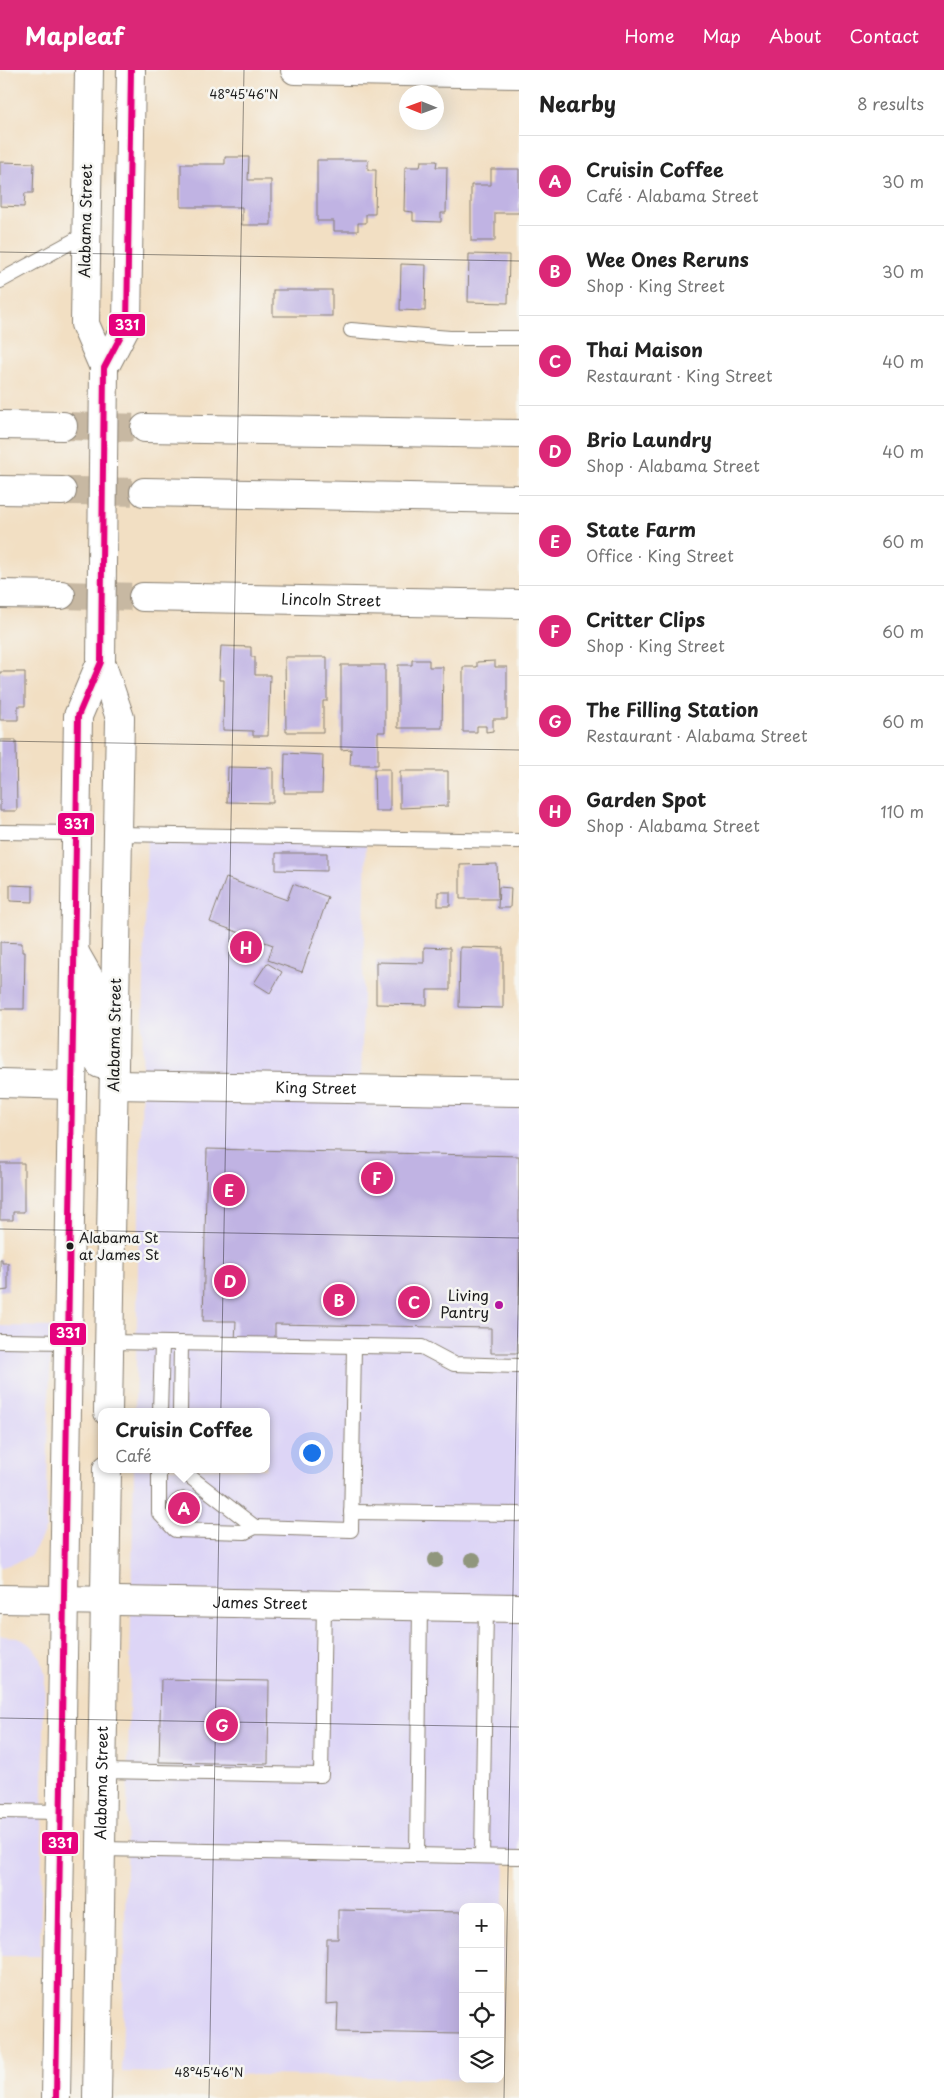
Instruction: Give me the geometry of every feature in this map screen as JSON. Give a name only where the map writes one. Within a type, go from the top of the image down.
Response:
[{"type":"main road","name":"Alabama Street","points":[[89,70],[85,324],[104,368],[101,662],[120,718],[108,1408]]},
{"type":"main road","name":"Alabama Street","points":[[104,368],[127,324],[131,70]]},
{"type":"main road","points":[[295,70],[519,74]]},
{"type":"main road","points":[[0,425],[63,426]]},
{"type":"main road","points":[[144,428],[519,434]]},
{"type":"main road","points":[[0,490],[62,491]]},
{"type":"main road","points":[[144,492],[519,499]]},
{"type":"main road","points":[[0,594],[61,595]]},
{"type":"main road","name":"Lincoln Street","points":[[143,597],[519,604]]},
{"type":"main road","name":"Alabama Street","points":[[56,2098],[78,716],[101,662]]},
{"type":"main road","points":[[75,951],[95,988],[96,1057],[114,1085]]},
{"type":"main road","points":[[0,1083],[72,1085]]},
{"type":"main road","name":"King Street","points":[[114,1085],[519,1092]]},
{"type":"main road","name":"Alabama Street","points":[[97,2098],[107,1473]]},
{"type":"main road","name":"James Street","points":[[0,1599],[519,1608]]},
{"type":"lane","points":[[0,281],[86,234]]},
{"type":"lane","points":[[351,330],[450,338],[519,338]]},
{"type":"lane","points":[[0,832],[76,833]]},
{"type":"lane","points":[[118,834],[519,841]]},
{"type":"lane","points":[[0,1341],[68,1342]]},
{"type":"lane","points":[[110,1342],[422,1347],[454,1364],[519,1366]]},
{"type":"lane","points":[[160,1408],[162,1343]]},
{"type":"lane","points":[[180,1408],[181,1343]]},
{"type":"lane","points":[[159,1473],[159,1513],[175,1530],[245,1532],[255,1527],[351,1530],[354,1346]]},
{"type":"lane","points":[[185,1473],[255,1527]]},
{"type":"lane","points":[[351,1512],[519,1514]]},
{"type":"lane","points":[[102,1772],[321,1775],[324,1604]]},
{"type":"lane","points":[[417,1855],[420,1606]]},
{"type":"lane","points":[[482,1856],[486,1608]]},
{"type":"lane","points":[[0,1811],[61,1812]]},
{"type":"lane","points":[[101,1849],[519,1857]]},
{"type":"shaded area","points":[[147,834],[366,839],[361,1090],[519,1092],[519,1857],[505,1857],[504,1903],[459,1903],[459,2079],[122,2072],[134,1473],[270,1473],[270,1408],[135,1408]]},
{"type":"shaded area","points":[[0,1326],[51,1327],[46,1528],[31,1555],[2,1567],[0,1567]]},
{"type":"shaded area","points":[[0,1636],[18,1637],[32,1646],[41,1658],[45,1675],[40,1956],[0,1956]]},
{"type":"building","points":[[225,157],[249,157],[248,180],[271,180],[271,225],[242,225],[242,207],[181,207],[181,164],[225,164]]},
{"type":"building","points":[[317,160],[368,160],[368,170],[376,170],[375,214],[366,214],[366,223],[358,223],[358,231],[334,231],[334,221],[317,221]]},
{"type":"building","points":[[421,161],[437,161],[436,167],[447,167],[446,213],[441,213],[441,222],[413,221],[413,212],[404,211],[405,167],[420,167]]},
{"type":"building","points":[[0,162],[34,163],[33,193],[25,193],[24,207],[0,206]]},
{"type":"building","points":[[491,169],[519,169],[519,213],[495,213],[495,241],[471,241],[471,185],[491,185]]},
{"type":"building","points":[[469,254],[509,255],[508,303],[468,302]]},
{"type":"building","points":[[401,264],[426,265],[425,311],[400,310]]},
{"type":"building","points":[[273,290],[332,290],[332,316],[273,316]]},
{"type":"building","points":[[221,646],[251,647],[251,657],[255,657],[255,675],[270,675],[268,736],[253,736],[253,731],[223,730],[224,680],[219,680]]},
{"type":"building","points":[[285,657],[327,657],[327,701],[323,701],[323,732],[286,732]]},
{"type":"building","points":[[412,660],[429,660],[429,667],[443,667],[442,728],[398,728],[398,665],[412,665]]},
{"type":"building","points":[[495,661],[495,667],[507,667],[507,719],[493,719],[493,731],[486,732],[486,726],[477,726],[477,732],[463,732],[463,667],[477,667],[477,662]]},
{"type":"building","points":[[341,665],[385,665],[385,732],[378,732],[378,765],[350,765],[351,749],[341,750]]},
{"type":"building","points":[[0,672],[25,672],[25,706],[18,706],[18,720],[0,720]]},
{"type":"building","points":[[0,740],[16,740],[17,811],[0,811]]},
{"type":"building","points":[[285,753],[323,755],[322,793],[284,793]]},
{"type":"building","points":[[228,767],[273,768],[273,803],[227,802]]},
{"type":"building","points":[[374,769],[390,769],[390,811],[375,811]]},
{"type":"building","points":[[400,771],[448,771],[448,806],[400,808]]},
{"type":"building","points":[[276,853],[327,853],[327,871],[276,870]]},
{"type":"building","points":[[497,864],[498,899],[460,899],[460,865]]},
{"type":"building","points":[[226,878],[287,900],[293,884],[328,897],[302,972],[268,960],[273,945],[210,922]]},
{"type":"building","points":[[10,885],[33,886],[33,902],[10,901]]},
{"type":"building","points":[[499,887],[511,888],[510,908],[498,908]]},
{"type":"building","points":[[438,892],[450,892],[450,906],[438,906]]},
{"type":"building","points":[[0,942],[22,943],[22,952],[25,952],[24,1009],[0,1009]]},
{"type":"building","points":[[424,947],[450,948],[450,990],[427,990],[427,1005],[376,1004],[376,962],[424,963]]},
{"type":"building","points":[[460,947],[503,948],[503,1008],[459,1007]]},
{"type":"building","points":[[267,963],[282,972],[270,993],[254,983]]},
{"type":"building","points":[[207,1149],[519,1156],[519,1353],[491,1353],[491,1328],[275,1324],[275,1342],[235,1341],[236,1321],[203,1321]]},
{"type":"building","points":[[0,1163],[24,1163],[24,1212],[13,1212],[13,1220],[0,1220]]},
{"type":"building","points":[[0,1259],[2,1259],[2,1263],[8,1263],[8,1290],[0,1291]]},
{"type":"building","points":[[183,1492],[189,1493],[194,1497],[198,1502],[198,1514],[194,1519],[189,1523],[183,1524],[177,1523],[172,1519],[168,1514],[167,1508],[168,1502],[172,1497],[177,1493]]},
{"type":"building","points":[[161,1679],[269,1681],[268,1764],[159,1762]]},
{"type":"building","points":[[338,1910],[459,1912],[459,2034],[337,2032],[338,2003],[326,2004],[327,1939],[338,1939]]},
{"type":"tunnel","points":[[63,426],[145,428]]},
{"type":"tunnel","points":[[62,491],[144,492]]},
{"type":"tunnel","points":[[61,595],[143,597]]},
{"type":"transit line","name":"331","points":[[56,2098],[78,716],[101,662],[104,368],[127,324],[131,70]]},
{"type":"place","name":"Garden Spot","points":[[246,947]]},
{"type":"place","name":"Critter Clips","points":[[377,1178]]},
{"type":"place","name":"State Farm","points":[[229,1190]]},
{"type":"place","name":"Alabama St at James St","points":[[70,1246]]},
{"type":"place","name":"Brio Laundry","points":[[230,1281]]},
{"type":"place","name":"Wee Ones Reruns","points":[[339,1300]]},
{"type":"place","name":"Thai Maison","points":[[414,1302]]},
{"type":"place","name":"Living Pantry","points":[[499,1305]]},
{"type":"place","name":"Cruisin Coffee","points":[[184,1508]]},
{"type":"place","name":"The Filling Station","points":[[222,1725]]}]
